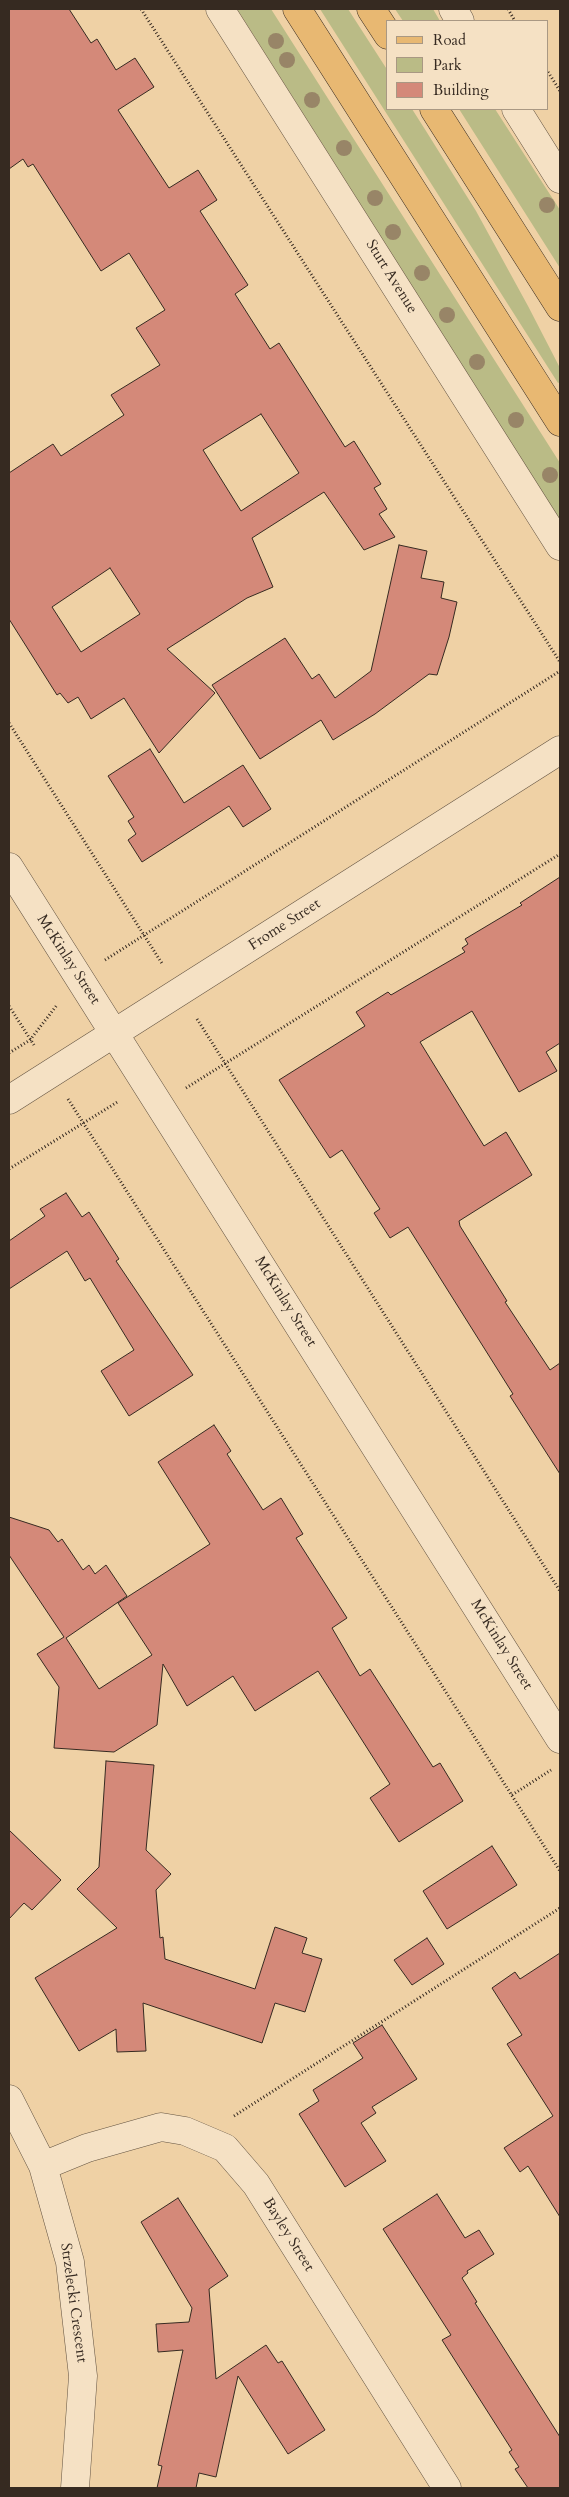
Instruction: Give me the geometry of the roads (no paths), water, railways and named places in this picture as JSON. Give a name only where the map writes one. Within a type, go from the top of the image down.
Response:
[{"type":"main road","points":[[297,9],[560,422]]},
{"type":"main road","points":[[371,9],[386,33]]},
{"type":"main road","points":[[435,110],[560,307]]},
{"type":"street","name":"Sturt Avenue","points":[[220,9],[560,546]]},
{"type":"street","points":[[453,9],[459,20]]},
{"type":"street","points":[[517,110],[560,179]]},
{"type":"street","name":"Frome Street","points":[[9,1100],[560,750]]},
{"type":"street","name":"McKinlay Street","points":[[9,867],[560,1739]]},
{"type":"street","name":"Strzelecki Crescent","points":[[9,2099],[43,2166],[70,2262],[83,2376],[76,2488]]},
{"type":"street","name":"Bayley Street","points":[[43,2166],[87,2148],[161,2127],[185,2131],[225,2148],[256,2184],[447,2488]]}]
